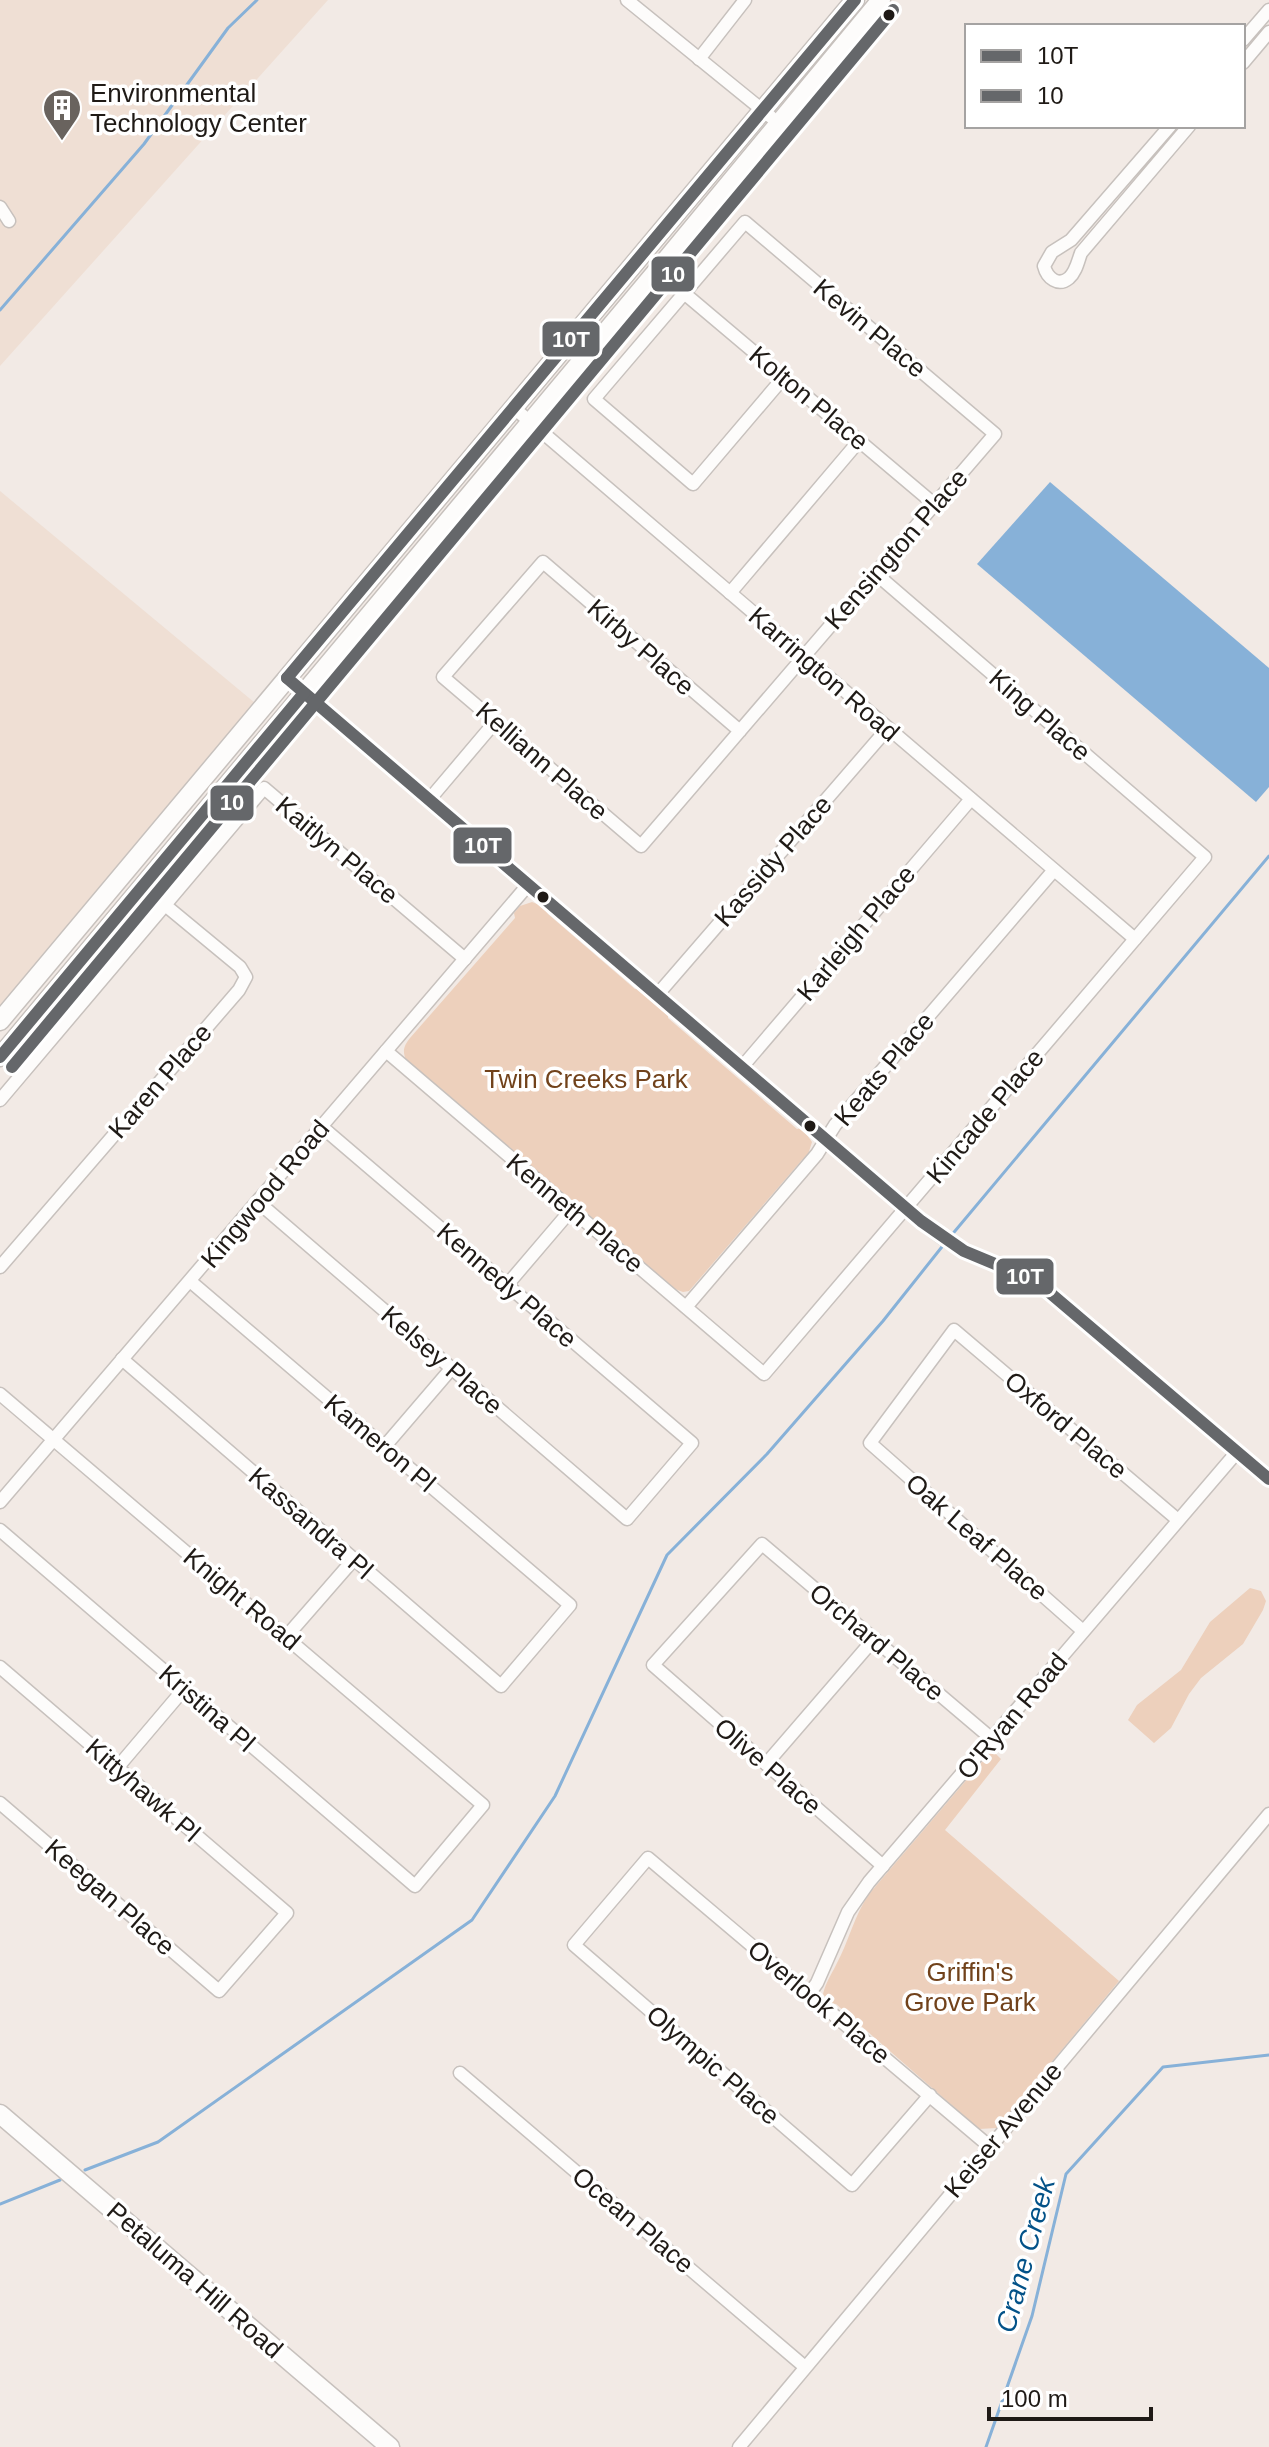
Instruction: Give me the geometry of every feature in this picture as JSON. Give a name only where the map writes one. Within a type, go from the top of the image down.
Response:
[{"type":"main road","points":[[0,1021],[514,408],[767,114],[855,0]]},
{"type":"main road","points":[[0,1057],[881,0]]},
{"type":"main road","name":"Petaluma Hill Road","points":[[0,2114],[390,2447]]},
{"type":"street","points":[[627,0],[767,114]]},
{"type":"street","points":[[699,59],[745,0]]},
{"type":"street","points":[[1245,38],[1269,10]]},
{"type":"street","points":[[1245,61],[1269,32]]},
{"type":"street","points":[[1168,128],[1071,240],[1048,257],[1044,266],[1050,278],[1058,282],[1072,275],[1081,253],[1187,128]]},
{"type":"street","points":[[0,207],[9,221]]},
{"type":"street","name":"Kevin Place","points":[[684,293],[745,222],[995,434]]},
{"type":"street","points":[[684,293],[594,399],[693,484],[784,377]]},
{"type":"street","name":"Kolton Place","points":[[684,293],[934,504]]},
{"type":"street","name":"Karrington Road","points":[[514,408],[1135,939]]},
{"type":"street","name":"Kensington Place","points":[[641,846],[995,434]]},
{"type":"street","points":[[730,593],[859,441]]},
{"type":"street","name":"Kelliann Place","points":[[543,562],[443,677],[641,846]]},
{"type":"street","name":"Kirby Place","points":[[543,562],[740,731]]},
{"type":"street","name":"King Place","points":[[875,573],[1205,857]]},
{"type":"street","points":[[287,678],[933,1231],[969,1253],[1005,1265],[1036,1281],[1269,1479]]},
{"type":"street","points":[[429,800],[495,722]]},
{"type":"street","name":"Kassidy Place","points":[[658,994],[888,728]]},
{"type":"street","name":"Kaitlyn Place","points":[[0,1100],[264,788],[465,959]]},
{"type":"street","name":"Karleigh Place","points":[[742,1067],[971,799]]},
{"type":"street","name":"Kincade Place","points":[[764,1374],[1205,857]]},
{"type":"street","name":"Keats Place","points":[[686,1307],[1054,870]]},
{"type":"street","name":"Kingwood Road","points":[[0,1502],[528,885]]},
{"type":"street","name":"Karen Place","points":[[3,1258],[233,997],[246,977],[240,967],[165,905]]},
{"type":"street","name":"Kenneth Place","points":[[386,1051],[764,1374]]},
{"type":"street","name":"Kennedy Place","points":[[322,1127],[692,1443],[627,1519]]},
{"type":"street","name":"Kelsey Place","points":[[258,1202],[627,1519]]},
{"type":"street","points":[[507,1285],[571,1210]]},
{"type":"street","name":"Kameron Pl","points":[[190,1281],[570,1605],[501,1686]]},
{"type":"street","name":"Oxford Place","points":[[870,1443],[954,1330],[1178,1520]]},
{"type":"street","name":"Kassandra Pl","points":[[122,1359],[501,1686]]},
{"type":"street","points":[[385,1446],[451,1369]]},
{"type":"street","name":"Knight Road","points":[[0,1394],[483,1805],[415,1886]]},
{"type":"street","name":"Oak Leaf Place","points":[[870,1443],[1083,1631]]},
{"type":"street","name":"O'Ryan Road","points":[[809,1994],[817,1983],[848,1912],[883,1866],[1237,1452]]},
{"type":"street","name":"Kristina Pl","points":[[0,1530],[415,1886]]},
{"type":"street","name":"Orchard Place","points":[[653,1665],[762,1544],[992,1739]]},
{"type":"street","points":[[286,1637],[354,1559]]},
{"type":"street","points":[[766,1764],[874,1639]]},
{"type":"street","name":"Olive Place","points":[[653,1665],[883,1866]]},
{"type":"street","name":"Kittyhawk Pl","points":[[0,1667],[287,1913],[219,1991]]},
{"type":"street","points":[[117,1768],[184,1689]]},
{"type":"street","name":"Keegan Place","points":[[0,1803],[219,1991]]},
{"type":"street","name":"Keiser Avenue","points":[[739,2447],[1269,1814]]},
{"type":"street","name":"Overlook Place","points":[[574,1945],[648,1858],[989,2146]]},
{"type":"street","name":"Olympic Place","points":[[574,1945],[852,2185],[930,2095]]},
{"type":"street","name":"Ocean Place","points":[[460,2073],[805,2367]]},
{"type":"shaded area","points":[[0,0],[328,0],[0,366]]},
{"type":"shaded area","points":[[0,491],[255,703],[0,1006]]},
{"type":"green space","name":"Twin Creeks Park","points":[[532,902],[542,906],[635,989],[638,988],[668,1014],[668,1018],[797,1129],[802,1128],[812,1142],[807,1158],[802,1160],[689,1291],[675,1289],[406,1060],[404,1048],[410,1038],[515,918],[514,913],[520,906]]},
{"type":"green space","points":[[1250,1588],[1261,1591],[1266,1601],[1243,1644],[1201,1678],[1171,1728],[1154,1743],[1128,1720],[1137,1705],[1181,1670],[1210,1622]]},
{"type":"green space","name":"Griffin's Grove Park","points":[[992,1750],[1001,1759],[945,1830],[1119,1981],[997,2128],[979,2129],[836,2004],[829,2003],[823,1994],[869,1894]]},
{"type":"water","points":[[1050,482],[1269,668],[1269,787],[1256,802],[977,564]]},
{"type":"waterway","points":[[0,310],[144,144],[228,28],[257,0]]},
{"type":"waterway","points":[[950,1237],[1269,856]]},
{"type":"waterway","points":[[85,2170],[158,2142],[472,1920],[555,1796],[667,1555],[767,1454],[883,1321],[945,1243]]},
{"type":"waterway","name":"Crane Creek","points":[[986,2447],[1032,2316],[1066,2174],[1163,2067],[1269,2055]]},
{"type":"waterway","points":[[0,2204],[60,2180]]},
{"type":"transit line","name":"10T","points":[[287,678],[855,0]]},
{"type":"transit line","name":"10","points":[[12,1067],[893,10]]},
{"type":"transit line","name":"10T","points":[[287,678],[921,1221],[964,1251],[1036,1281],[1269,1479]]},
{"type":"transit line","name":"10T","points":[[0,1057],[304,693]]},
{"type":"place","name":"Environmental Technology Center","points":[[62,142]]}]
